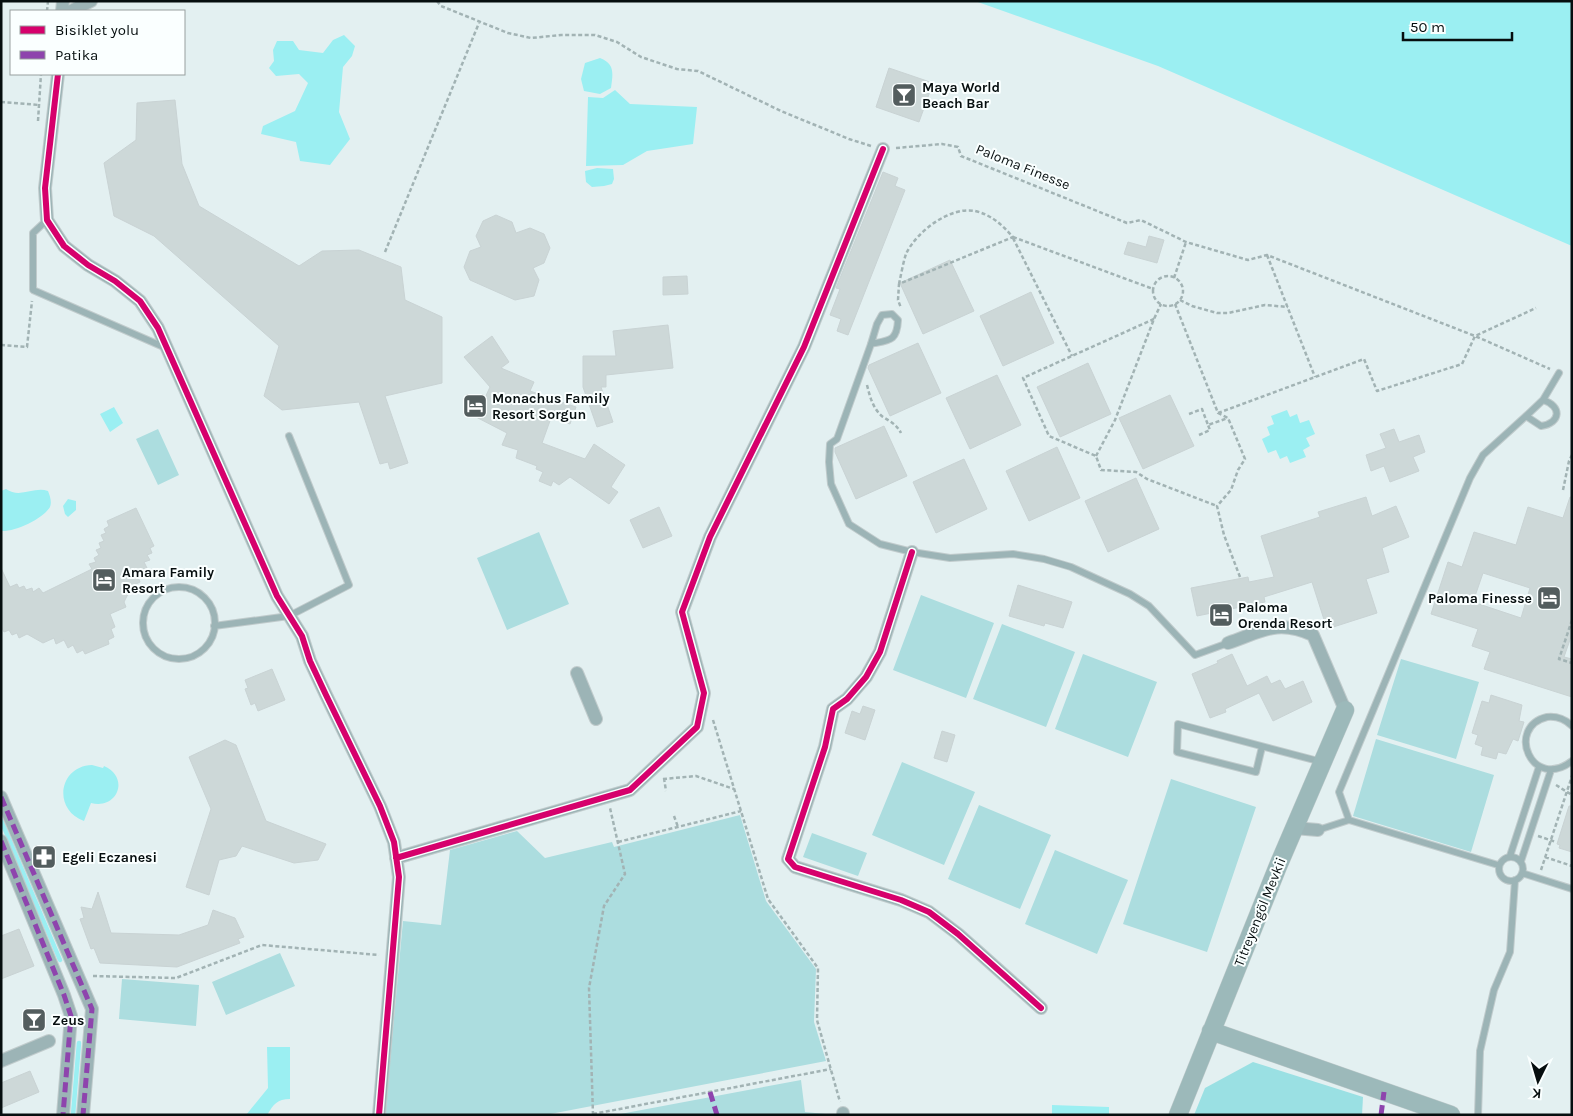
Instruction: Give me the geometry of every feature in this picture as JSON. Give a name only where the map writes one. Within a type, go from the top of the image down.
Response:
[{"type":"street","points":[[73,10],[91,1]]},
{"type":"street","points":[[58,75],[45,188],[47,220],[64,246],[88,265],[115,281],[140,301],[158,328],[278,596],[302,636],[310,661],[380,806],[394,842],[399,877],[379,1115]]},
{"type":"street","points":[[396,858],[630,790],[697,727],[704,692],[682,612],[710,538],[804,347],[884,149]]},
{"type":"street","points":[[912,552],[880,652],[866,677],[847,698],[832,709],[825,747],[788,859],[795,867],[901,900],[929,912],[958,934],[1041,1008]]},
{"type":"street","points":[[1228,643],[1276,626],[1296,628],[1313,635],[1345,710]]},
{"type":"street","points":[[577,672],[596,720]]},
{"type":"street","name":"Titreyengöl Mevkii","points":[[1178,1115],[1294,828],[1345,710]]},
{"type":"street","points":[[1,797],[92,1009],[83,1115]]},
{"type":"street","points":[[1294,828],[1318,830]]},
{"type":"street","points":[[1,842],[71,1016],[63,1115]]},
{"type":"street","points":[[1211,1031],[1451,1115]]},
{"type":"street","points":[[1,1061],[49,1041]]},
{"type":"lane","points":[[47,220],[33,233],[33,290],[169,349]]},
{"type":"lane","points":[[872,344],[891,340],[897,332],[898,320],[892,314],[882,315],[876,324],[872,344],[837,439],[830,444],[828,462],[831,484],[849,524],[880,544],[912,552],[950,558],[1013,554],[1044,559],[1079,571],[1130,594],[1149,606],[1195,655],[1228,643]]},
{"type":"lane","points":[[1349,820],[1339,792],[1470,478],[1483,455],[1543,400],[1559,373]]},
{"type":"lane","points":[[1526,416],[1541,426],[1553,422],[1557,412],[1555,406],[1543,400]]},
{"type":"lane","points":[[214,626],[289,616],[349,586],[289,436]]},
{"type":"lane","points":[[173,587],[185,588],[196,592],[206,600],[213,612],[214,626],[208,642],[196,654],[185,658],[173,658],[162,654],[149,643],[143,626],[148,604],[164,590],[173,587]]},
{"type":"lane","points":[[1572,726],[1565,720],[1551,717],[1536,722],[1526,736],[1525,745],[1532,761],[1539,766],[1551,770],[1564,767],[1572,761]]},
{"type":"lane","points":[[1262,747],[1256,772],[1177,752],[1178,724],[1323,762]]},
{"type":"lane","points":[[1510,856],[1539,766]]},
{"type":"lane","points":[[1521,861],[1551,770]]},
{"type":"lane","points":[[1318,830],[1349,820],[1498,865]]},
{"type":"lane","points":[[1510,856],[1516,857],[1521,861],[1522,873],[1515,880],[1508,881],[1498,872],[1498,865],[1502,859],[1510,856]]},
{"type":"lane","points":[[1522,873],[1572,889]]},
{"type":"lane","points":[[1478,1115],[1480,1051],[1494,990],[1510,952],[1515,880]]},
{"type":"path","points":[[385,252],[479,23]]},
{"type":"path","points":[[1,102],[55,108]]},
{"type":"path","points":[[901,309],[898,300],[899,284],[906,254],[916,237],[932,223],[956,213],[973,210],[1000,222],[1013,237],[1072,356]]},
{"type":"path","points":[[899,284],[1013,237],[1153,289]]},
{"type":"path","points":[[1174,278],[1186,242]]},
{"type":"path","points":[[1267,255],[1315,377]]},
{"type":"path","points":[[1166,276],[1174,278],[1182,286],[1180,300],[1169,306],[1161,304],[1154,297],[1153,289],[1155,284],[1166,276]]},
{"type":"path","points":[[1,345],[27,347],[33,290]]},
{"type":"path","points":[[1180,300],[1192,306],[1218,313],[1228,313],[1265,305],[1288,307]]},
{"type":"path","points":[[1096,456],[1115,420],[1161,304]]},
{"type":"path","points":[[1175,304],[1218,413],[1228,418],[1244,459],[1231,490],[1217,506]]},
{"type":"path","points":[[1218,413],[1364,359],[1377,391],[1462,364],[1475,336],[1536,308]]},
{"type":"path","points":[[1154,319],[1023,378],[1049,436],[1096,456],[1102,470],[1136,472],[1147,480],[1217,506]]},
{"type":"path","points":[[867,381],[870,397],[876,409],[897,425],[901,433]]},
{"type":"path","points":[[1189,414],[1202,408],[1210,430],[1198,434]]},
{"type":"path","points":[[1208,425],[1228,418]]},
{"type":"path","points":[[1563,490],[1572,455]]},
{"type":"path","points":[[1217,506],[1224,535],[1240,577]]},
{"type":"path","points":[[1572,620],[1559,659],[1572,663]]},
{"type":"path","points":[[712,719],[768,899],[818,968],[816,1020],[843,1114]]},
{"type":"path","points":[[655,781],[664,778],[696,776],[734,789]]},
{"type":"path","points":[[1538,879],[1572,776]]},
{"type":"path","points":[[664,778],[666,790]]},
{"type":"path","points":[[1548,780],[1572,795]]},
{"type":"path","points":[[608,797],[625,874],[604,906],[589,988],[593,1115],[831,1069]]},
{"type":"path","points":[[618,842],[741,810]]},
{"type":"path","points":[[674,816],[678,826]]},
{"type":"path","points":[[1530,833],[1556,842]]},
{"type":"path","points":[[1545,857],[1572,866]]},
{"type":"path","points":[[78,976],[176,978],[262,946],[392,956]]},
{"type":"shaded area","points":[[975,1],[1572,1],[1572,246],[1158,66]]},
{"type":"shaded area","points":[[344,35],[355,46],[352,56],[343,67],[339,112],[350,139],[330,165],[300,161],[296,142],[261,134],[263,126],[295,111],[308,83],[299,74],[276,76],[269,68],[274,61],[273,50],[277,41],[293,41],[299,50],[323,53],[333,40]]},
{"type":"shaded area","points":[[600,58],[611,66],[611,88],[600,94],[584,91],[581,79],[585,63]]},
{"type":"shaded area","points":[[615,90],[630,104],[697,107],[693,144],[647,151],[623,165],[586,166],[588,97],[603,98]]},
{"type":"shaded area","points":[[597,168],[613,169],[614,179],[612,184],[592,187],[586,182],[585,171]]},
{"type":"shaded area","points":[[114,407],[123,423],[110,432],[100,414]]},
{"type":"shaded area","points":[[1287,410],[1290,417],[1297,414],[1300,423],[1309,420],[1315,434],[1306,438],[1310,446],[1303,450],[1306,457],[1290,463],[1287,456],[1280,459],[1276,450],[1268,453],[1262,439],[1270,435],[1267,427],[1274,424],[1271,416]]},
{"type":"shaded area","points":[[158,429],[179,475],[158,485],[136,439]]},
{"type":"shaded area","points":[[6,489],[16,493],[38,490],[48,491],[51,501],[50,507],[41,516],[28,524],[7,531],[1,531],[1,491]]},
{"type":"shaded area","points":[[68,499],[76,501],[76,510],[68,517],[63,506]]},
{"type":"shaded area","points":[[539,532],[569,604],[507,630],[477,558]]},
{"type":"shaded area","points":[[921,595],[994,623],[966,698],[893,670]]},
{"type":"shaded area","points":[[1002,624],[1075,652],[1046,727],[973,699]]},
{"type":"shaded area","points":[[1083,654],[1157,682],[1128,757],[1055,729]]},
{"type":"shaded area","points":[[1401,659],[1479,682],[1456,759],[1377,735]]},
{"type":"shaded area","points":[[1376,739],[1494,775],[1471,852],[1353,816]]},
{"type":"shaded area","points":[[902,762],[975,792],[944,865],[872,835]]},
{"type":"shaded area","points":[[92,765],[103,768],[104,766],[112,771],[117,777],[117,791],[108,802],[100,804],[91,803],[84,821],[74,815],[67,807],[64,789],[72,772],[81,767]]},
{"type":"shaded area","points":[[1171,779],[1256,807],[1207,952],[1123,924]]},
{"type":"shaded area","points":[[979,805],[1051,835],[1020,909],[948,879]]},
{"type":"shaded area","points":[[740,815],[766,901],[816,969],[814,1022],[826,1061],[545,1115],[385,1115],[403,921],[441,925],[450,850],[517,831],[545,858],[612,842],[614,847]]},
{"type":"shaded area","points":[[812,833],[867,853],[858,876],[803,857]]},
{"type":"shaded area","points":[[1055,850],[1128,880],[1097,954],[1025,924]]},
{"type":"shaded area","points":[[280,953],[295,986],[226,1015],[212,982]]},
{"type":"shaded area","points":[[122,979],[199,985],[196,1026],[119,1019]]},
{"type":"shaded area","points":[[267,1047],[290,1047],[290,1099],[276,1103],[267,1115],[246,1115],[268,1088]]},
{"type":"shaded area","points":[[1253,1062],[1363,1097],[1362,1115],[1194,1115],[1205,1088]]},
{"type":"shaded area","points":[[801,1080],[805,1112],[836,1115],[615,1115]]},
{"type":"shaded area","points":[[1052,1105],[1109,1107],[1109,1115],[1052,1115]]},
{"type":"building","name":"Maya World Beach Bar","points":[[889,68],[933,83],[919,122],[876,107]]},
{"type":"building","points":[[175,100],[182,164],[199,206],[299,266],[322,251],[359,250],[401,267],[405,300],[442,317],[442,383],[385,396],[408,463],[390,469],[388,462],[380,464],[359,402],[282,410],[264,396],[279,346],[154,236],[114,216],[104,163],[136,140],[137,103]]},
{"type":"building","points":[[883,172],[898,178],[895,186],[905,190],[848,335],[837,331],[841,319],[830,315],[840,289],[836,288]]},
{"type":"building","points":[[496,215],[512,222],[516,233],[530,228],[544,234],[550,248],[544,263],[533,268],[539,280],[534,296],[515,300],[470,280],[464,267],[470,251],[481,247],[476,236],[483,221]]},
{"type":"building","points":[[1149,236],[1164,240],[1157,263],[1124,254],[1128,242],[1146,247]]},
{"type":"building","points":[[950,260],[974,311],[923,334],[900,283]]},
{"type":"building","points":[[687,276],[688,294],[663,295],[663,277]]},
{"type":"building","points":[[1031,292],[1054,343],[1003,366],[980,316]]},
{"type":"building","points":[[668,325],[673,368],[606,375],[606,387],[601,387],[613,422],[597,427],[583,387],[583,356],[616,356],[613,331]]},
{"type":"building","points":[[492,336],[509,362],[501,368],[534,382],[530,391],[576,407],[570,424],[551,418],[542,443],[585,459],[594,444],[625,465],[611,487],[618,492],[609,504],[570,477],[559,485],[553,481],[551,486],[539,481],[543,472],[536,469],[537,466],[516,458],[518,450],[502,445],[507,433],[476,417],[490,387],[464,357]]},
{"type":"building","points":[[918,343],[941,393],[890,416],[868,368],[869,365]]},
{"type":"building","points":[[1088,363],[1111,414],[1060,437],[1037,387]]},
{"type":"building","points":[[997,375],[1021,425],[970,449],[946,398]]},
{"type":"building","points":[[1170,395],[1194,446],[1143,469],[1119,418]]},
{"type":"building","points":[[884,426],[907,476],[856,499],[835,452],[835,448]]},
{"type":"building","points":[[1394,429],[1399,442],[1419,435],[1425,452],[1413,457],[1419,471],[1390,482],[1384,466],[1371,471],[1366,455],[1386,448],[1380,434]]},
{"type":"building","points":[[1057,447],[1080,498],[1029,521],[1006,471]]},
{"type":"building","points":[[964,459],[987,509],[936,533],[913,482]]},
{"type":"building","points":[[1136,478],[1159,529],[1108,552],[1085,501]]},
{"type":"building","points":[[1366,497],[1372,516],[1396,506],[1409,537],[1382,548],[1389,572],[1366,579],[1377,613],[1327,629],[1312,582],[1264,597],[1265,602],[1197,616],[1191,588],[1248,577],[1249,582],[1274,577],[1261,536],[1320,517],[1318,512]]},
{"type":"building","name":"Paloma Finesse","points":[[1570,497],[1572,497],[1572,634],[1564,657],[1572,659],[1572,697],[1484,669],[1490,652],[1472,646],[1478,629],[1431,614],[1448,562],[1462,567],[1474,532],[1516,545],[1528,507],[1563,518]],"holes":[[[1483,573],[1530,588],[1521,618],[1473,602]]]},
{"type":"building","points":[[659,507],[672,536],[643,548],[630,520]]},
{"type":"building","name":"Amara Family Resort","points":[[136,508],[154,546],[150,548],[152,553],[147,555],[150,560],[144,562],[147,568],[141,570],[143,575],[138,577],[140,582],[132,586],[124,602],[126,607],[110,614],[115,627],[111,629],[114,637],[108,640],[109,644],[85,654],[83,650],[77,653],[73,645],[68,648],[64,640],[56,644],[54,638],[43,643],[27,634],[19,638],[17,633],[12,635],[9,630],[4,632],[1,626],[1,568],[10,587],[17,584],[19,588],[24,586],[26,590],[32,588],[33,592],[39,588],[43,593],[92,569],[89,564],[96,562],[94,558],[99,555],[96,550],[101,548],[99,543],[104,541],[101,535],[106,533],[104,529],[109,526],[107,521]]},
{"type":"building","points":[[1018,585],[1072,602],[1063,628],[1045,623],[1044,626],[1009,616]]},
{"type":"building","points":[[1232,654],[1247,686],[1267,676],[1271,684],[1280,680],[1285,689],[1303,681],[1312,702],[1273,721],[1259,693],[1225,709],[1226,712],[1210,718],[1192,674],[1218,663],[1217,661]]},
{"type":"building","points":[[272,669],[285,700],[258,711],[255,703],[251,705],[245,689],[248,688],[245,680]]},
{"type":"building","points":[[1491,695],[1522,705],[1519,721],[1524,722],[1518,741],[1513,739],[1506,754],[1498,752],[1496,759],[1481,755],[1483,747],[1475,744],[1478,735],[1472,733],[1482,701],[1489,703]]},
{"type":"building","points":[[863,706],[875,710],[865,740],[845,733],[852,711],[860,714]]},
{"type":"building","points":[[942,731],[955,735],[947,762],[934,758]]},
{"type":"building","points":[[225,740],[236,745],[266,821],[326,844],[318,860],[294,863],[242,846],[236,856],[219,860],[209,895],[186,887],[211,809],[189,757]]},
{"type":"building","points":[[1569,806],[1572,806],[1572,852],[1559,848],[1560,845],[1557,844]]},
{"type":"building","points":[[98,892],[111,933],[179,935],[208,925],[213,910],[235,918],[244,937],[238,939],[240,943],[177,967],[100,963],[94,948],[91,949],[80,919],[84,918],[81,907],[92,909]]},
{"type":"building","points":[[19,929],[34,966],[1,979],[1,936]]},
{"type":"building","points":[[30,1071],[39,1092],[1,1108],[1,1083]]},
{"type":"waterway","points":[[1,820],[60,960]]},
{"type":"waterway","points":[[73,1115],[79,1043]]},
{"type":"marked path","points":[[1,797],[92,1009],[83,1115]]},
{"type":"marked path","points":[[1,841],[71,1016],[63,1115]]},
{"type":"marked path","points":[[710,1092],[717,1115]]},
{"type":"marked path","points":[[1381,1115],[1384,1092]]},
{"type":"cycle path","points":[[58,75],[45,188],[47,220],[64,246],[88,265],[115,281],[140,301],[158,328],[277,596],[302,636],[310,661],[380,806],[394,842],[399,877],[379,1115]]},
{"type":"cycle path","points":[[396,858],[630,790],[697,727],[704,693],[682,612],[710,537],[804,347],[883,149]]},
{"type":"cycle path","points":[[912,552],[880,652],[866,677],[847,699],[833,709],[825,747],[788,859],[795,867],[901,900],[929,912],[958,934],[1041,1008]]},
{"type":"place","name":"Maya World Beach Bar","points":[[904,95]]},
{"type":"place","name":"Monachus Family Resort Sorgun","points":[[475,406]]},
{"type":"place","name":"Amara Family Resort","points":[[104,580]]},
{"type":"place","name":"Paloma Finesse","points":[[1549,598]]},
{"type":"place","name":"Paloma Orenda Resort","points":[[1221,615]]},
{"type":"place","name":"Egeli Eczanesi","points":[[44,857]]},
{"type":"place","name":"Zeus","points":[[34,1020]]}]
